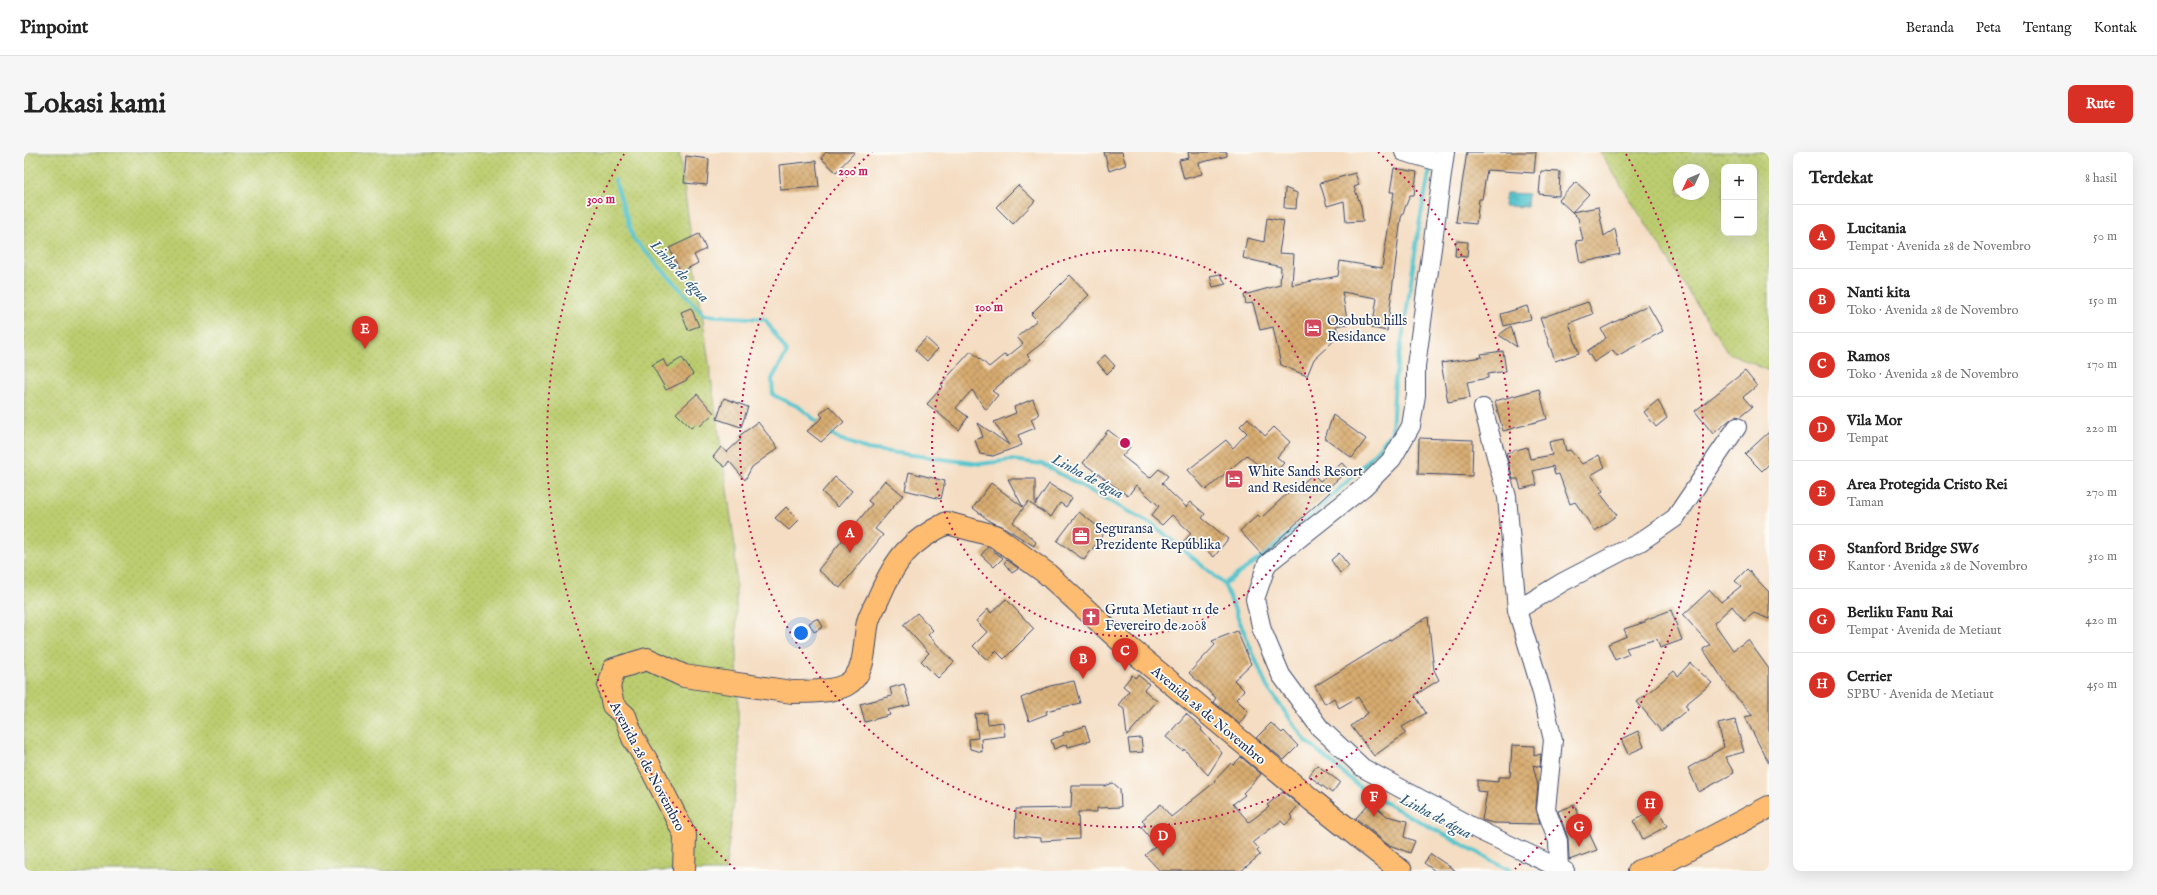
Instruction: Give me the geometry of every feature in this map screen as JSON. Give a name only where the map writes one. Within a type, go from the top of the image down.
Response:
[{"type":"main road","name":"Avenida 28 de Novembro","points":[[684,871],[685,835],[650,766],[633,738],[624,716],[613,705],[609,687],[614,669],[647,659],[684,676],[792,692],[809,692],[846,685],[860,670],[868,621],[892,570],[902,554],[927,533],[947,523],[995,536],[1046,573],[1128,647],[1313,801],[1401,871]]},
{"type":"main road","points":[[1639,871],[1665,862],[1769,807]]},
{"type":"street","points":[[1404,152],[1438,158],[1416,366],[1416,395],[1411,426],[1392,459],[1364,486],[1267,564],[1255,599],[1262,630],[1281,675],[1320,728],[1363,768],[1471,827],[1562,870]]},
{"type":"street","points":[[1483,408],[1507,496],[1516,610],[1541,689],[1553,740],[1546,809],[1558,841],[1562,870]]},
{"type":"street","points":[[1516,610],[1563,582],[1640,542],[1675,518],[1737,427]]},
{"type":"green space","points":[[24,152],[679,152],[735,546],[739,763],[725,871],[24,871]]},
{"type":"green space","points":[[1600,152],[1769,152],[1769,371],[1727,352]]},
{"type":"water","points":[[1506,193],[1528,194],[1527,207],[1504,206]]},
{"type":"building","points":[[826,152],[855,152],[836,172],[821,158]]},
{"type":"building","points":[[1104,152],[1122,152],[1126,165],[1109,171]]},
{"type":"building","points":[[1188,152],[1227,152],[1227,156],[1199,163],[1202,174],[1184,179],[1179,160],[1189,158]]},
{"type":"building","points":[[1467,152],[1536,152],[1534,173],[1487,170],[1482,199],[1479,199],[1476,224],[1456,222]]},
{"type":"building","points":[[686,156],[709,159],[707,185],[684,183]]},
{"type":"building","points":[[816,161],[819,187],[781,190],[779,165]]},
{"type":"building","points":[[1394,168],[1417,172],[1414,195],[1410,195],[1401,218],[1387,331],[1372,328],[1377,298],[1342,292],[1348,324],[1336,326],[1339,336],[1314,359],[1307,376],[1281,365],[1273,327],[1260,330],[1253,303],[1246,304],[1244,295],[1280,285],[1281,267],[1243,258],[1247,238],[1264,242],[1267,218],[1284,221],[1279,253],[1294,254],[1292,285],[1338,276],[1340,261],[1382,268],[1394,192],[1390,192]]},
{"type":"building","points":[[1541,171],[1560,172],[1559,196],[1539,194]]},
{"type":"building","points":[[1355,173],[1359,185],[1354,187],[1361,206],[1363,221],[1346,222],[1344,201],[1327,206],[1320,183]]},
{"type":"building","points":[[1576,182],[1589,194],[1572,212],[1559,200]]},
{"type":"building","points":[[1018,185],[1035,201],[1013,224],[996,207]]},
{"type":"building","points":[[1285,188],[1297,193],[1296,209],[1284,208]]},
{"type":"building","points":[[1598,207],[1604,236],[1615,229],[1620,254],[1580,263],[1576,241],[1583,240],[1578,218],[1572,212]]},
{"type":"building","points":[[699,234],[706,249],[694,255],[698,263],[681,272],[669,248]]},
{"type":"building","points":[[1456,241],[1468,242],[1467,257],[1455,256]]},
{"type":"building","points":[[1220,274],[1226,284],[1213,287],[1210,276]]},
{"type":"building","points":[[1070,275],[1089,295],[1042,343],[1027,355],[1031,359],[992,391],[998,395],[986,410],[972,390],[956,408],[968,417],[959,430],[927,404],[943,386],[941,384],[971,351],[989,367],[1005,354],[1007,357],[1023,344],[1017,337],[1037,320],[1031,314]]},
{"type":"building","points":[[1588,302],[1593,314],[1569,323],[1579,353],[1555,361],[1540,318]]},
{"type":"building","points":[[1648,305],[1663,331],[1617,356],[1613,350],[1594,362],[1587,351],[1606,338],[1601,329]]},
{"type":"building","points":[[1527,306],[1531,319],[1504,326],[1501,314]]},
{"type":"building","points":[[691,308],[699,326],[688,330],[681,312]]},
{"type":"building","points":[[1511,326],[1517,347],[1499,335]]},
{"type":"building","points":[[926,338],[938,349],[927,361],[915,350]]},
{"type":"building","points":[[1503,351],[1506,371],[1488,374],[1488,378],[1467,382],[1470,398],[1448,402],[1441,363],[1482,357],[1481,354]]},
{"type":"building","points":[[1105,355],[1115,366],[1107,374],[1097,362]]},
{"type":"building","points":[[682,358],[693,374],[685,381],[666,390],[652,365],[663,359],[667,367]]},
{"type":"building","points":[[1745,371],[1757,386],[1743,397],[1752,407],[1740,417],[1736,416],[1732,418],[1713,434],[1695,411]]},
{"type":"building","points":[[1539,389],[1547,419],[1503,431],[1495,401]]},
{"type":"building","points":[[697,394],[714,413],[700,426],[697,423],[691,428],[676,413]]},
{"type":"building","points":[[724,398],[748,407],[741,427],[717,419]]},
{"type":"building","points":[[1033,399],[1039,415],[1031,419],[1035,428],[1018,435],[1022,445],[993,456],[980,454],[975,440],[983,437],[978,423],[1009,445],[994,422],[1016,413],[1014,407]]},
{"type":"building","points":[[1658,400],[1667,418],[1656,427],[1644,412]]},
{"type":"building","points":[[829,406],[844,422],[821,442],[807,431],[823,417],[820,414]]},
{"type":"building","points":[[1333,415],[1366,439],[1352,458],[1325,438]]},
{"type":"building","points":[[1248,418],[1265,436],[1274,427],[1290,442],[1277,457],[1284,463],[1271,477],[1247,455],[1206,490],[1188,470],[1226,440],[1233,448],[1247,433],[1240,426]]},
{"type":"building","points":[[758,422],[778,448],[752,467],[745,480],[729,461],[725,467],[713,457],[721,447],[727,452],[741,439],[739,436]]},
{"type":"building","points":[[1108,430],[1130,447],[1122,456],[1150,478],[1159,469],[1168,476],[1162,483],[1170,492],[1186,507],[1191,502],[1205,514],[1202,518],[1228,539],[1214,557],[1199,544],[1193,551],[1183,543],[1191,533],[1172,515],[1162,525],[1151,516],[1159,506],[1136,485],[1128,496],[1083,463]]},
{"type":"building","points":[[1769,432],[1769,464],[1762,471],[1745,454]]},
{"type":"building","points":[[1419,438],[1473,440],[1472,476],[1418,474]]},
{"type":"building","points":[[1563,439],[1566,451],[1570,450],[1582,464],[1599,455],[1605,467],[1591,475],[1603,491],[1600,493],[1617,515],[1595,531],[1575,502],[1570,504],[1559,474],[1555,475],[1553,466],[1533,471],[1537,485],[1521,489],[1518,479],[1513,479],[1506,453],[1527,447],[1530,459],[1552,455],[1549,442]]},
{"type":"building","points":[[1342,463],[1348,470],[1327,489],[1330,492],[1262,555],[1240,531],[1258,515],[1261,518],[1291,490],[1293,492],[1313,474],[1320,481]]},
{"type":"building","points":[[909,472],[945,481],[941,499],[905,490]]},
{"type":"building","points":[[835,477],[852,491],[838,507],[822,492]]},
{"type":"building","points":[[1008,479],[1035,479],[1035,505],[1049,484],[1072,498],[1066,507],[1060,503],[1051,517],[1028,502],[1013,522],[1036,542],[1034,546],[1002,526],[991,522],[973,508],[991,483],[1023,507]]},
{"type":"building","points":[[885,480],[903,495],[875,529],[883,535],[840,588],[818,570],[872,504],[868,501]]},
{"type":"building","points":[[786,507],[799,520],[789,530],[775,518]]},
{"type":"building","name":"Seguransa Prezidente Repúblika","points":[[1079,512],[1105,532],[1084,560],[1057,541]]},
{"type":"building","points":[[988,547],[1003,558],[994,567],[981,555]]},
{"type":"building","points":[[1339,553],[1349,566],[1340,573],[1331,560]]},
{"type":"building","points":[[1007,560],[1018,569],[1012,573],[1004,563]]},
{"type":"building","points":[[1747,569],[1769,592],[1769,619],[1754,613],[1744,621],[1732,606],[1714,623],[1733,650],[1748,640],[1769,669],[1769,764],[1745,717],[1753,715],[1730,690],[1703,649],[1710,645],[1683,615],[1710,590],[1721,602],[1741,586],[1735,581]]},
{"type":"building","points":[[1006,599],[1034,629],[1004,659],[996,651],[987,660],[973,646],[987,632],[976,621],[988,609],[991,613]]},
{"type":"building","points":[[1671,610],[1682,640],[1660,648],[1657,639],[1626,648],[1629,654],[1615,660],[1608,644],[1627,636],[1624,629],[1645,622],[1645,620]]},
{"type":"building","points":[[917,613],[933,630],[928,635],[954,662],[938,678],[921,661],[929,653],[903,625]]},
{"type":"building","points":[[1428,617],[1434,670],[1439,680],[1415,695],[1426,713],[1402,727],[1406,733],[1374,756],[1351,726],[1368,713],[1358,697],[1339,708],[1334,698],[1325,704],[1315,686]]},
{"type":"building","points":[[818,618],[823,627],[814,632],[809,623]]},
{"type":"building","points":[[1237,631],[1251,664],[1234,680],[1244,690],[1236,699],[1248,711],[1240,724],[1213,702],[1216,698],[1189,673],[1215,645],[1212,641]]},
{"type":"building","points":[[1690,663],[1712,683],[1685,705],[1688,709],[1661,731],[1637,702],[1674,671],[1678,676]]},
{"type":"building","points":[[1132,675],[1135,678],[1138,675],[1149,684],[1144,690],[1157,701],[1127,736],[1124,709],[1118,705],[1129,691],[1123,686]]},
{"type":"building","points":[[1074,681],[1080,703],[1046,711],[1047,714],[1029,721],[1021,698],[1050,686]]},
{"type":"building","points":[[904,684],[910,705],[888,710],[890,715],[865,722],[860,704],[892,696],[890,688]]},
{"type":"building","points":[[987,713],[988,724],[1003,722],[1005,736],[981,739],[982,752],[970,749],[969,739],[978,738],[975,714]]},
{"type":"building","points":[[1186,714],[1202,728],[1201,730],[1222,753],[1208,775],[1184,749],[1183,751],[1166,737]]},
{"type":"building","points":[[1735,720],[1744,752],[1725,757],[1734,773],[1699,792],[1688,768],[1724,747],[1718,724]]},
{"type":"building","points":[[1271,723],[1282,733],[1284,731],[1298,746],[1284,760],[1256,738]]},
{"type":"building","points":[[1085,726],[1090,741],[1068,747],[1067,744],[1054,749],[1051,740],[1064,735],[1063,733]]},
{"type":"building","points":[[1638,731],[1644,747],[1628,754],[1621,739]]},
{"type":"building","points":[[1141,738],[1143,752],[1130,753],[1128,739]]},
{"type":"building","points":[[1512,745],[1534,746],[1534,756],[1541,754],[1540,767],[1533,765],[1538,786],[1536,808],[1540,824],[1493,823],[1482,820],[1487,792],[1477,791],[1477,780],[1498,782],[1498,777],[1510,777]]},
{"type":"building","points":[[1241,757],[1261,774],[1243,793],[1245,795],[1233,804],[1249,822],[1269,807],[1267,805],[1283,792],[1299,805],[1290,815],[1293,818],[1285,825],[1281,821],[1253,842],[1259,849],[1257,851],[1260,855],[1241,871],[1160,871],[1145,855],[1156,845],[1141,827],[1145,824],[1142,820],[1161,804],[1171,817],[1215,782],[1214,781],[1231,763],[1233,765]]},
{"type":"building","points":[[1317,765],[1340,782],[1332,793],[1309,776]]},
{"type":"building","points":[[1113,783],[1120,789],[1121,807],[1097,808],[1097,812],[1078,812],[1079,839],[1041,841],[1041,838],[1015,836],[1016,809],[1071,808],[1072,786],[1105,786]]},
{"type":"building","points":[[1370,802],[1387,816],[1407,821],[1404,837],[1415,841],[1410,853],[1387,844],[1356,818]]},
{"type":"building","points":[[1575,805],[1586,834],[1589,833],[1597,850],[1569,860],[1568,838],[1558,811]]},
{"type":"building","points":[[1657,808],[1667,826],[1643,839],[1633,821]]},
{"type":"building","points":[[1431,854],[1456,871],[1435,871],[1424,863]]},
{"type":"waterway","points":[[1224,584],[1266,554],[1322,506],[1369,460],[1392,432],[1395,379],[1419,225],[1431,164]]},
{"type":"waterway","name":"Linha de água","points":[[615,180],[633,238],[704,315],[765,319],[787,352],[772,379],[773,395],[799,407],[820,424]]},
{"type":"waterway","name":"Linha de água","points":[[827,430],[839,439],[867,449],[980,464],[1012,460],[1042,464],[1155,526],[1224,584],[1267,687],[1306,741],[1367,793],[1512,871]]},
{"type":"place","name":"Osobubu hills Residance","points":[[1313,328]]},
{"type":"place","name":"Area Protegida Cristo Rei","points":[[365,349]]},
{"type":"place","name":"White Sands Resort and Residence","points":[[1234,479]]},
{"type":"place","name":"Seguransa Prezidente Repúblika","points":[[1081,536]]},
{"type":"place","name":"Lucitania","points":[[850,553]]},
{"type":"place","name":"Gruta Metiaut 11 de Fevereiro de 2008","points":[[1091,617]]},
{"type":"place","name":"Ramos","points":[[1125,671]]},
{"type":"place","name":"Nanti kita","points":[[1083,679]]},
{"type":"place","name":"Stanford Bridge SW6","points":[[1374,817]]},
{"type":"place","name":"Cerrier","points":[[1650,824]]},
{"type":"place","name":"Berliku Fanu Rai","points":[[1579,847]]},
{"type":"place","name":"Vila Mor","points":[[1163,856]]}]
